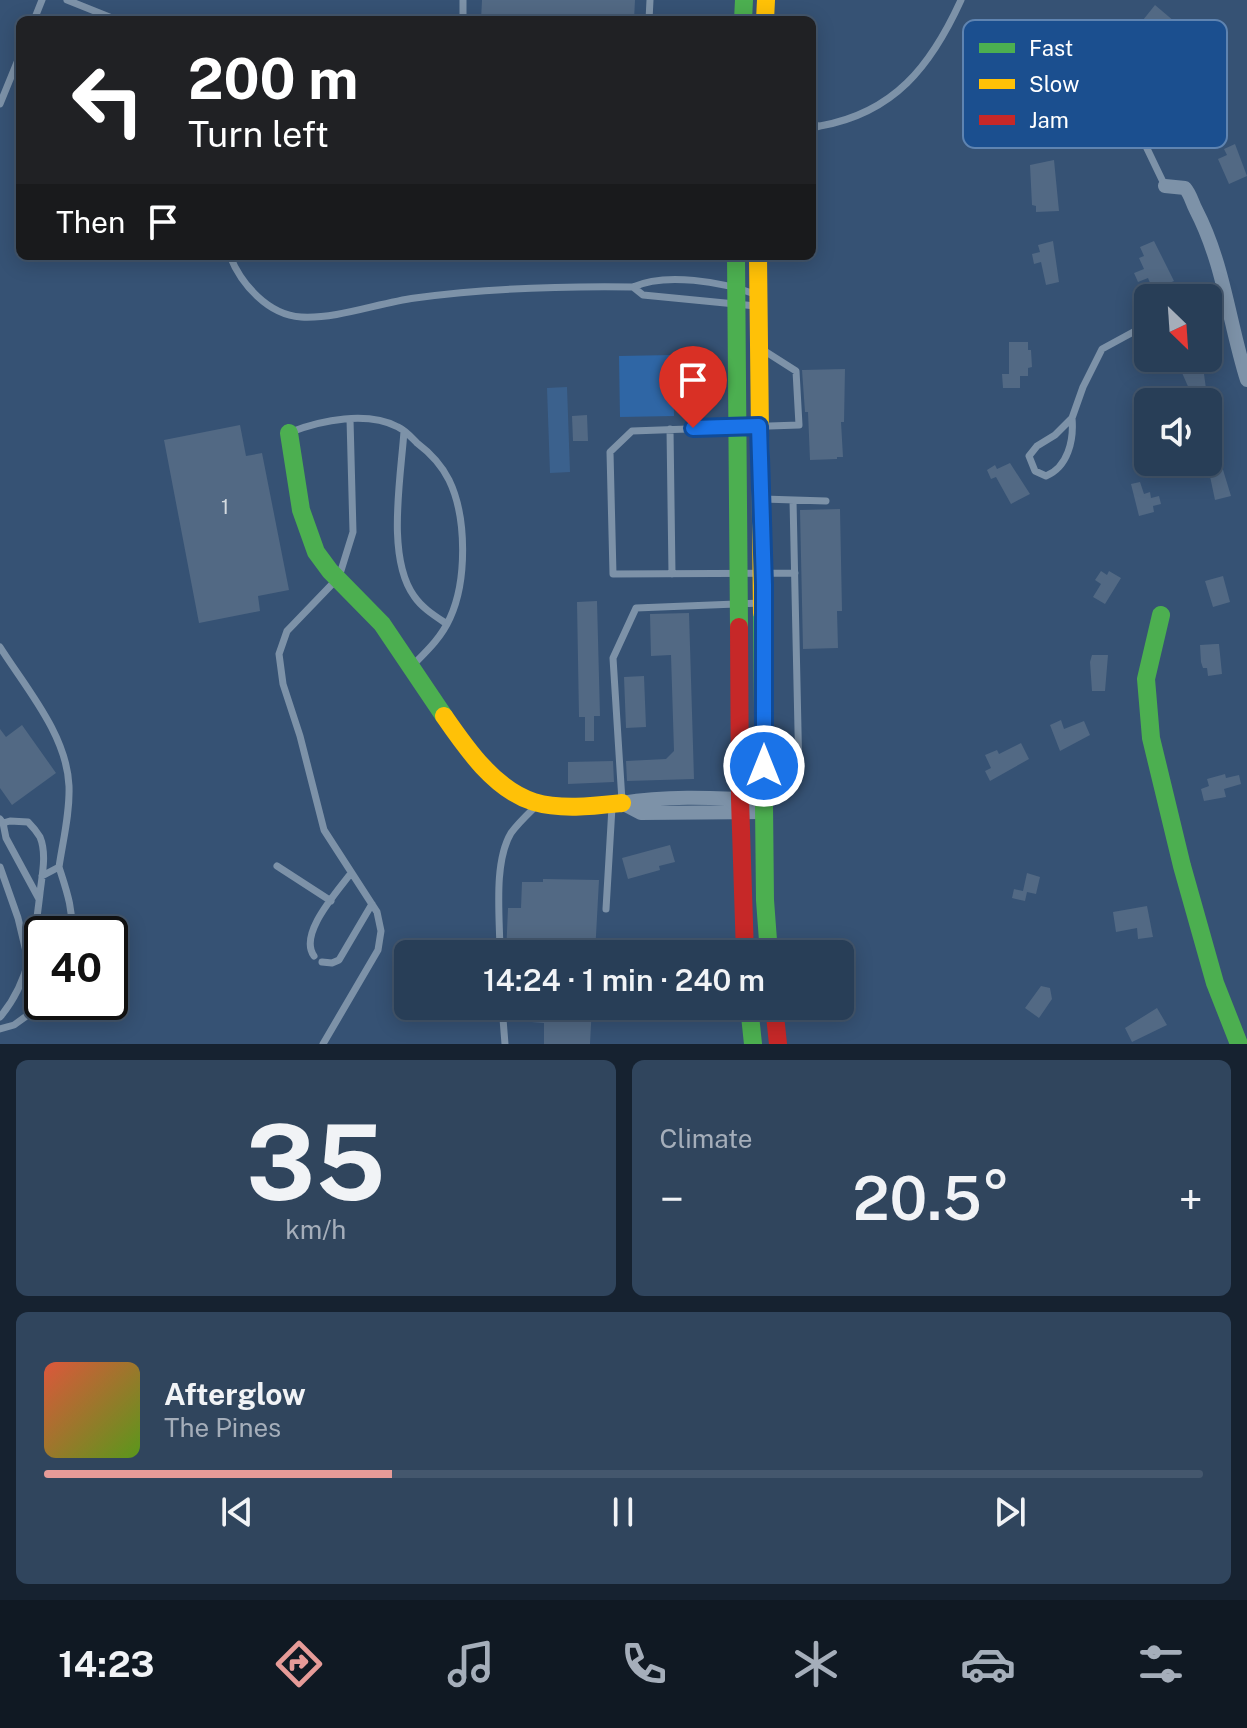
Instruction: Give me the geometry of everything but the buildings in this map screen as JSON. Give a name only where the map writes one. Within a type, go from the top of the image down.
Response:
[{"type":"street","points":[[1165,186],[1185,188],[1190,193],[1216,255],[1247,380]]},
{"type":"street","points":[[736,260],[740,806],[745,940]]},
{"type":"street","points":[[758,260],[768,940]]},
{"type":"street","points":[[289,433],[306,528],[317,553],[383,625],[457,738],[499,779],[526,799],[539,803],[617,804],[646,799],[764,806]]},
{"type":"street","points":[[1161,615],[1146,679],[1151,738],[1182,866],[1234,1043]]},
{"type":"street","points":[[750,1020],[753,1044]]},
{"type":"street","points":[[775,1020],[778,1044]]},
{"type":"lane","points":[[67,0],[107,16]]},
{"type":"lane","points":[[816,126],[855,118],[892,97],[934,50],[961,0]]},
{"type":"lane","points":[[0,104],[16,65]]},
{"type":"lane","points":[[1147,148],[1165,186]]},
{"type":"lane","points":[[232,260],[239,274],[262,300],[300,317],[412,298],[486,290],[538,286],[633,287],[644,282],[674,280],[757,300]]},
{"type":"lane","points":[[633,287],[643,295],[736,295],[757,300]]},
{"type":"lane","points":[[1072,418],[1029,456],[1035,471],[1046,476],[1056,472],[1067,455],[1073,434],[1072,418],[1083,387],[1102,349],[1134,332]]},
{"type":"lane","points":[[757,346],[796,371],[799,425],[632,431],[610,452],[613,574],[795,573]]},
{"type":"lane","points":[[289,433],[319,421],[362,418],[398,427],[428,451],[449,480],[462,524],[462,567],[452,615],[439,638],[412,667]]},
{"type":"lane","points":[[323,1044],[378,950],[381,931],[377,912],[324,830],[283,684],[279,654],[287,631],[339,577],[353,532],[350,419]]},
{"type":"lane","points":[[670,429],[672,574]]},
{"type":"lane","points":[[404,431],[399,519],[403,574],[413,595],[425,609],[447,624]]},
{"type":"lane","points":[[761,499],[826,501]]},
{"type":"lane","points":[[793,500],[799,776]]},
{"type":"lane","points":[[606,909],[617,804],[613,658],[636,608],[764,603]]},
{"type":"lane","points":[[0,647],[63,750],[69,785],[59,867],[72,916]]},
{"type":"lane","points":[[764,766],[799,764]]},
{"type":"lane","points":[[500,940],[499,871],[511,834],[539,803]]},
{"type":"lane","points":[[37,916],[44,864],[40,837],[28,822],[1,821],[6,838],[39,899]]},
{"type":"lane","points":[[277,866],[331,901]]},
{"type":"lane","points":[[0,867],[5,875],[24,944]]},
{"type":"lane","points":[[42,876],[59,867]]},
{"type":"lane","points":[[314,956],[309,940],[316,922],[351,873]]},
{"type":"lane","points":[[322,962],[339,960],[372,904]]},
{"type":"lane","points":[[0,1017],[8,1008],[24,971]]},
{"type":"lane","points":[[0,1029],[24,1018]]},
{"type":"lane","points":[[503,1020],[505,1044]]},
{"type":"shaded area","points":[[673,355],[674,416],[620,417],[619,356]]},
{"type":"shaded area","points":[[679,365],[705,365],[705,410],[679,410]]},
{"type":"shaded area","points":[[567,387],[570,472],[550,473],[547,388]]},
{"type":"traffic: fast","points":[[743,16],[744,0]]},
{"type":"traffic: fast","points":[[736,260],[739,627]]},
{"type":"traffic: fast","points":[[289,433],[301,510],[316,552],[330,571],[382,624],[444,716]]},
{"type":"traffic: fast","points":[[762,613],[768,940]]},
{"type":"traffic: fast","points":[[1161,615],[1146,679],[1151,738],[1215,983],[1239,1044]]},
{"type":"traffic: fast","points":[[750,1020],[753,1044]]},
{"type":"traffic: slow","points":[[765,16],[766,0]]},
{"type":"traffic: slow","points":[[758,260],[762,613]]},
{"type":"traffic: slow","points":[[444,716],[494,778],[520,796],[555,806],[622,803]]},
{"type":"traffic: jam","points":[[739,627],[745,940]]},
{"type":"traffic: jam","points":[[775,1020],[778,1044]]},
{"type":"route","points":[[693,428],[759,426],[764,585],[764,766]]}]
